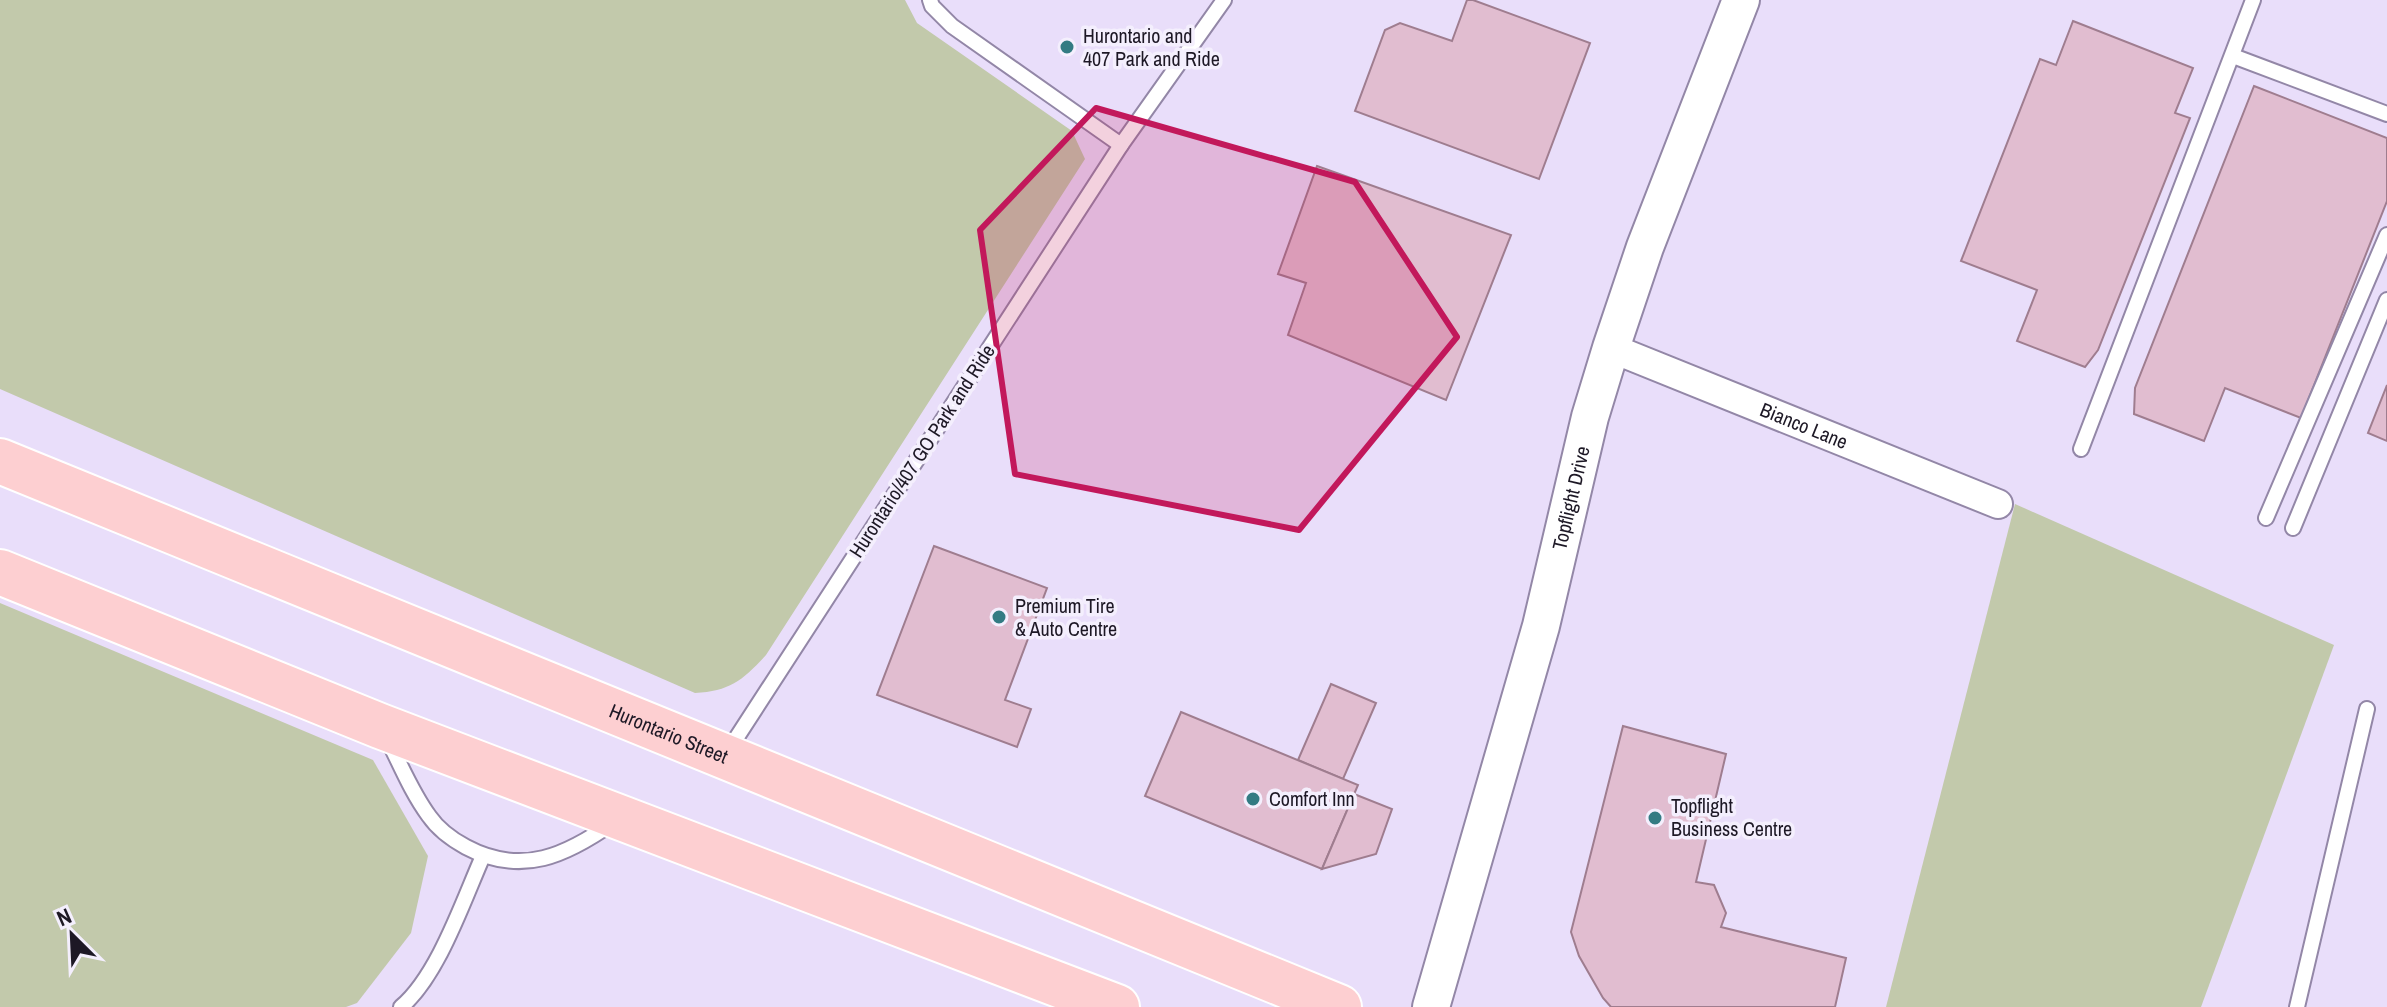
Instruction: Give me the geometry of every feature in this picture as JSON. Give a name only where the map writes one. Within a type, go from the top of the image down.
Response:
[{"type":"main road","name":"Hurontario Street","points":[[0,461],[1339,1007]]},
{"type":"main road","points":[[0,572],[380,726],[1117,1007]]},
{"type":"street","name":"Topflight Drive","points":[[1431,1007],[1541,626],[1590,417],[1611,348],[1645,247],[1741,0]]},
{"type":"street","name":"Bianco Lane","points":[[1611,348],[1998,504]]},
{"type":"lane","points":[[930,0],[952,26],[1121,145]]},
{"type":"lane","name":"Hurontario/407 GO Park and Ride","points":[[723,758],[1121,145],[1224,0]]},
{"type":"lane","points":[[2081,449],[2253,0]]},
{"type":"lane","points":[[2233,56],[2387,114]]},
{"type":"lane","points":[[2266,518],[2387,235]]},
{"type":"lane","points":[[2293,528],[2387,300]]},
{"type":"lane","points":[[2297,1007],[2367,709]]},
{"type":"lane","points":[[380,726],[431,819],[455,841],[483,856],[518,862],[552,857],[583,843],[619,818]]},
{"type":"lane","points":[[401,1007],[438,957],[483,856]]},
{"type":"highlighted area","points":[[1096,108],[1355,182],[1457,337],[1299,530],[1015,474],[980,230]]},
{"type":"green space","points":[[0,0],[905,0],[917,23],[1072,131],[1085,159],[766,655],[735,683],[718,690],[695,693],[0,389]]},
{"type":"green space","points":[[2015,504],[2334,645],[2201,1007],[1886,1007]]},
{"type":"green space","points":[[0,603],[373,760],[428,856],[411,933],[357,1003],[346,1007],[0,1007]]},
{"type":"building","points":[[1467,0],[1590,43],[1539,179],[1355,111],[1385,30],[1400,23],[1452,41]]},
{"type":"building","points":[[2073,21],[2193,68],[2175,113],[2190,118],[2098,350],[2085,367],[2017,341],[2037,290],[1961,261],[2040,59],[2056,65]]},
{"type":"building","points":[[2254,86],[2387,138],[2387,201],[2301,418],[2225,388],[2204,441],[2134,414],[2135,388]]},
{"type":"building","points":[[1317,166],[1511,235],[1446,400],[1288,335],[1306,283],[1278,274]]},
{"type":"building","points":[[2387,385],[2387,441],[2368,433]]},
{"type":"building","points":[[934,546],[1047,588],[1005,700],[1031,709],[1017,747],[877,695]]},
{"type":"building","points":[[1331,684],[1376,703],[1343,779],[1298,760]]},
{"type":"building","points":[[1181,712],[1358,785],[1322,869],[1145,796]]},
{"type":"building","name":"Topflight Business Centre","points":[[1623,726],[1726,754],[1696,882],[1714,885],[1726,913],[1721,927],[1846,958],[1835,1007],[1611,1007],[1603,998],[1579,956],[1571,932]]},
{"type":"building","points":[[1354,794],[1392,809],[1376,854],[1322,869]]},
{"type":"place","name":"Hurontario and 407 Park and Ride","points":[[1067,47]]},
{"type":"place","name":"Premium Tire & Auto Centre","points":[[999,617]]},
{"type":"place","name":"Comfort Inn","points":[[1253,799]]},
{"type":"place","name":"Topflight Business Centre","points":[[1655,818]]}]
